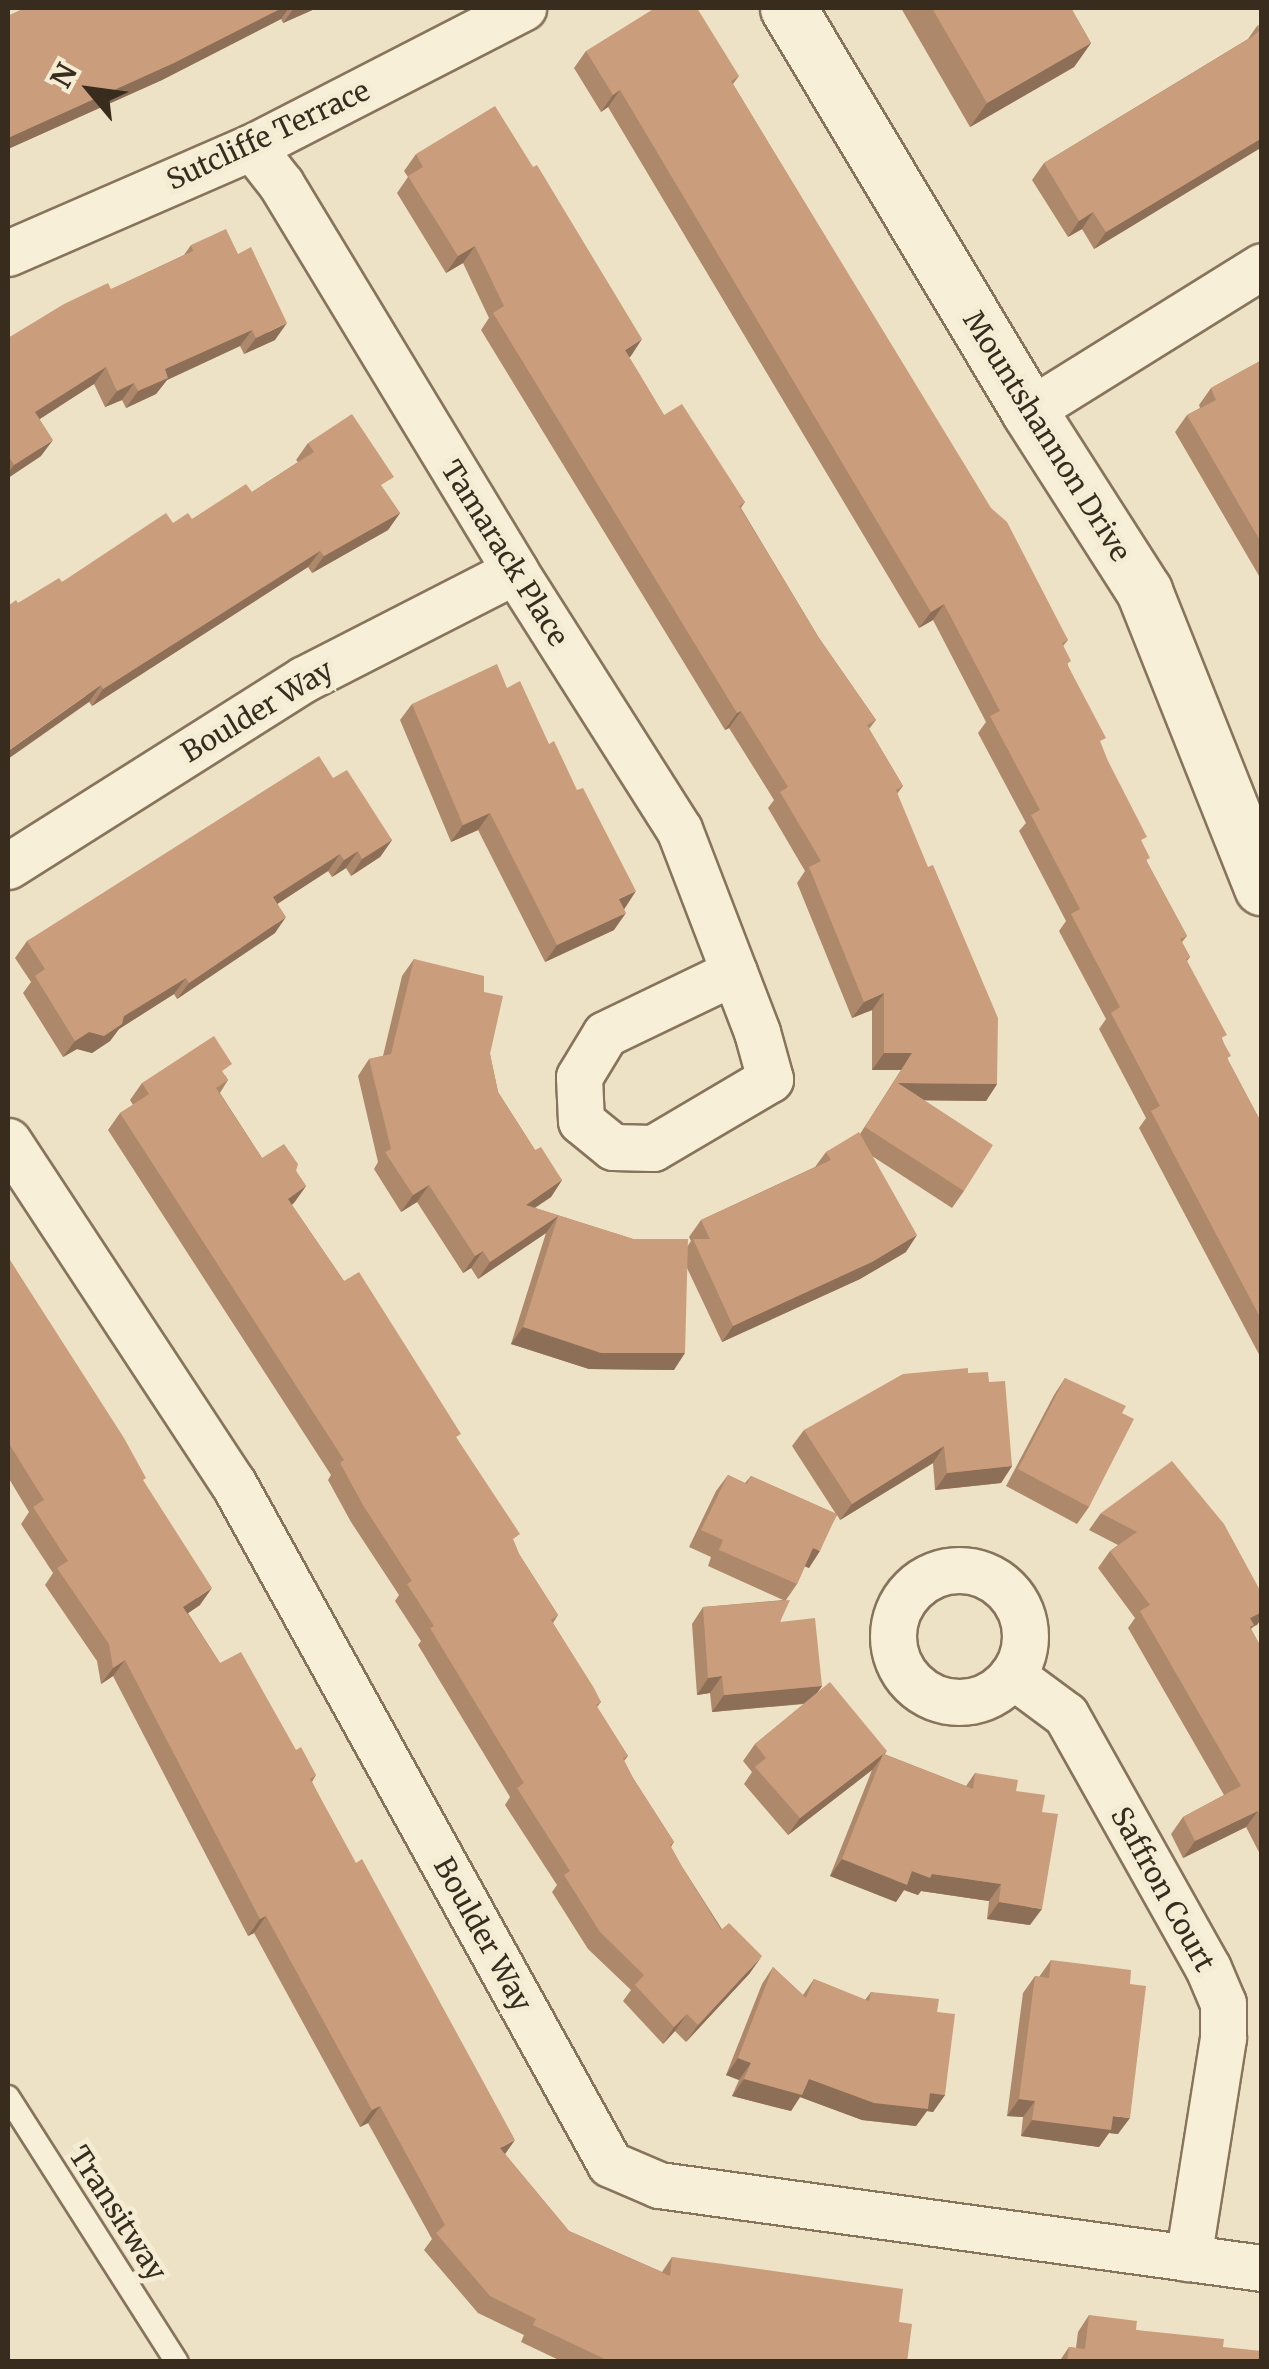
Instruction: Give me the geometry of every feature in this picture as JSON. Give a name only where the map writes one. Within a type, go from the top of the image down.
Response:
[{"type":"street","name":"Sutcliffe Terrace","points":[[8,253],[252,147],[523,8]]},
{"type":"street","name":"Mountshannon Drive","points":[[788,8],[1029,411],[1144,591],[1262,887]]},
{"type":"street","name":"Tamarack Place","points":[[252,147],[281,184],[515,571],[679,829],[734,972],[770,1079],[653,1148],[613,1147],[581,1121],[580,1077],[605,1034],[734,972]]},
{"type":"street","points":[[1029,411],[1262,266]]},
{"type":"street","name":"Boulder Way","points":[[8,866],[304,678],[515,571]]},
{"type":"street","name":"Boulder Way","points":[[8,1141],[233,1483],[610,2164],[659,2186],[1262,2268]]},
{"type":"street","name":"Saffron Court","points":[[1012,1675],[1066,1715],[1208,1968],[1223,2003],[1224,2038],[1188,2258]]},
{"type":"lane","name":"Transitway","points":[[8,2097],[177,2362]]},
{"type":"building","points":[[25,8],[282,8],[174,63],[8,138],[8,16]]},
{"type":"building","points":[[655,8],[697,8],[739,76],[731,81],[991,508],[1007,522],[1068,640],[1062,643],[1071,661],[1067,664],[1106,738],[1100,741],[1108,761],[1147,837],[1141,840],[1150,858],[1146,860],[1187,936],[1180,939],[1190,957],[1186,959],[1227,1035],[1221,1038],[1231,1056],[1227,1058],[1262,1124],[1262,1321],[1151,1111],[1160,1106],[1111,1013],[1120,1007],[1071,914],[1080,909],[1031,815],[1040,810],[990,716],[1000,711],[944,604],[931,612],[620,90],[613,95],[586,51]]},
{"type":"building","points":[[932,8],[1071,8],[1091,43],[987,103]]},
{"type":"building","points":[[1262,23],[1262,138],[1106,232],[1093,212],[1079,221],[1044,163],[1252,37]]},
{"type":"building","points":[[495,106],[533,167],[537,165],[642,339],[625,350],[664,415],[682,404],[745,502],[739,506],[819,638],[876,720],[867,725],[903,786],[896,790],[928,867],[933,865],[998,1018],[997,1084],[898,1083],[993,1145],[964,1191],[865,1127],[912,1053],[884,1053],[884,993],[864,1002],[809,867],[821,861],[780,792],[788,787],[741,711],[737,713],[493,313],[504,306],[475,246],[458,256],[408,176],[423,167],[416,154]]},
{"type":"building","points":[[226,229],[238,254],[251,247],[287,323],[256,338],[252,330],[165,369],[168,378],[138,391],[134,383],[117,391],[106,367],[35,412],[53,440],[14,465],[8,455],[8,338],[64,304],[108,283],[111,289],[193,251],[191,245]]},
{"type":"building","points":[[1262,360],[1262,544],[1187,415],[1216,400],[1211,388]]},
{"type":"building","points":[[352,414],[394,477],[381,485],[400,513],[324,556],[320,551],[103,689],[101,685],[8,751],[8,606],[59,578],[62,582],[166,513],[173,523],[188,513],[192,519],[246,484],[252,492],[314,452],[308,443]]},
{"type":"building","points":[[497,664],[507,688],[520,681],[549,744],[554,741],[577,790],[583,788],[636,891],[619,899],[626,913],[557,945],[490,813],[463,825],[412,704]]},
{"type":"building","points":[[319,756],[333,778],[347,770],[392,840],[362,859],[358,851],[344,860],[340,854],[273,897],[286,917],[189,983],[186,978],[124,1016],[122,1024],[104,1036],[89,1032],[75,1041],[35,976],[45,969],[27,941]]},
{"type":"building","points":[[414,959],[484,976],[484,992],[503,996],[490,1054],[498,1092],[535,1150],[541,1147],[562,1180],[526,1205],[633,1239],[688,1239],[685,1353],[601,1353],[523,1327],[558,1216],[490,1262],[483,1251],[475,1256],[429,1185],[413,1195],[385,1152],[391,1149],[369,1059],[391,1054]]},
{"type":"building","points":[[214,1036],[232,1064],[222,1071],[228,1080],[216,1088],[262,1158],[284,1144],[298,1164],[296,1171],[306,1186],[288,1199],[344,1281],[359,1272],[461,1434],[456,1437],[520,1534],[513,1539],[519,1554],[558,1615],[551,1620],[594,1688],[601,1702],[596,1705],[628,1756],[623,1758],[633,1778],[674,1842],[670,1845],[681,1865],[721,1930],[729,1923],[762,1956],[698,2025],[687,2014],[674,2027],[635,1985],[644,1975],[600,1932],[564,1875],[570,1871],[517,1788],[524,1783],[430,1628],[434,1626],[407,1584],[412,1581],[340,1463],[344,1460],[120,1113],[149,1094],[142,1083]]},
{"type":"building","points":[[859,1132],[917,1235],[872,1262],[733,1326],[693,1239],[710,1239],[701,1220],[831,1160],[826,1152]]},
{"type":"building","points":[[8,1257],[124,1438],[146,1478],[143,1480],[212,1588],[183,1607],[220,1663],[241,1652],[296,1750],[301,1747],[316,1775],[310,1779],[356,1863],[362,1859],[515,2140],[500,2148],[569,2231],[670,2276],[672,2257],[903,2289],[899,2322],[912,2324],[907,2362],[611,2362],[533,2325],[536,2319],[490,2296],[436,2233],[445,2225],[380,2106],[372,2110],[266,1916],[260,1919],[125,1660],[113,1668],[109,1644],[57,1568],[68,1561],[33,1507],[44,1500],[8,1442]]},
{"type":"building","points":[[968,1368],[968,1373],[988,1372],[989,1382],[1005,1381],[1012,1466],[947,1473],[944,1446],[852,1504],[804,1430],[903,1374]]},
{"type":"building","points":[[1065,1378],[1126,1406],[1122,1413],[1134,1419],[1089,1507],[1018,1469]]},
{"type":"building","points":[[1172,1461],[1224,1524],[1262,1594],[1262,1612],[1250,1618],[1254,1625],[1250,1627],[1262,1649],[1262,1817],[1258,1811],[1195,1841],[1183,1817],[1241,1786],[1140,1611],[1150,1605],[1110,1551],[1137,1532],[1101,1513]]},
{"type":"building","points":[[728,1475],[747,1484],[751,1476],[837,1514],[820,1551],[813,1548],[797,1584],[719,1550],[723,1540],[701,1530]]},
{"type":"building","points":[[790,1600],[780,1622],[815,1618],[822,1686],[724,1695],[722,1676],[708,1678],[703,1607]]},
{"type":"building","points":[[830,1682],[887,1751],[800,1818],[755,1767],[766,1758],[755,1744]]},
{"type":"building","points":[[883,1754],[973,1789],[975,1773],[1018,1780],[1016,1791],[1045,1795],[1042,1812],[1058,1814],[1042,1909],[999,1902],[1001,1884],[932,1874],[930,1878],[912,1871],[907,1885],[842,1859]]},
{"type":"building","points":[[1051,1960],[1131,1970],[1130,1984],[1146,1986],[1130,2118],[1113,2116],[1111,2130],[1032,2120],[1035,2101],[1019,2099],[1035,1976],[1049,1978]]},
{"type":"building","points":[[773,1967],[806,1998],[814,1979],[869,2001],[871,1992],[939,1999],[937,2012],[955,2014],[945,2095],[930,2093],[928,2109],[874,2103],[809,2079],[802,2095],[744,2079],[751,2063],[738,2058]]},
{"type":"building","points":[[1089,2315],[1137,2321],[1136,2330],[1224,2339],[1223,2347],[1262,2351],[1262,2362],[1067,2362],[1069,2347],[1085,2349]]}]
